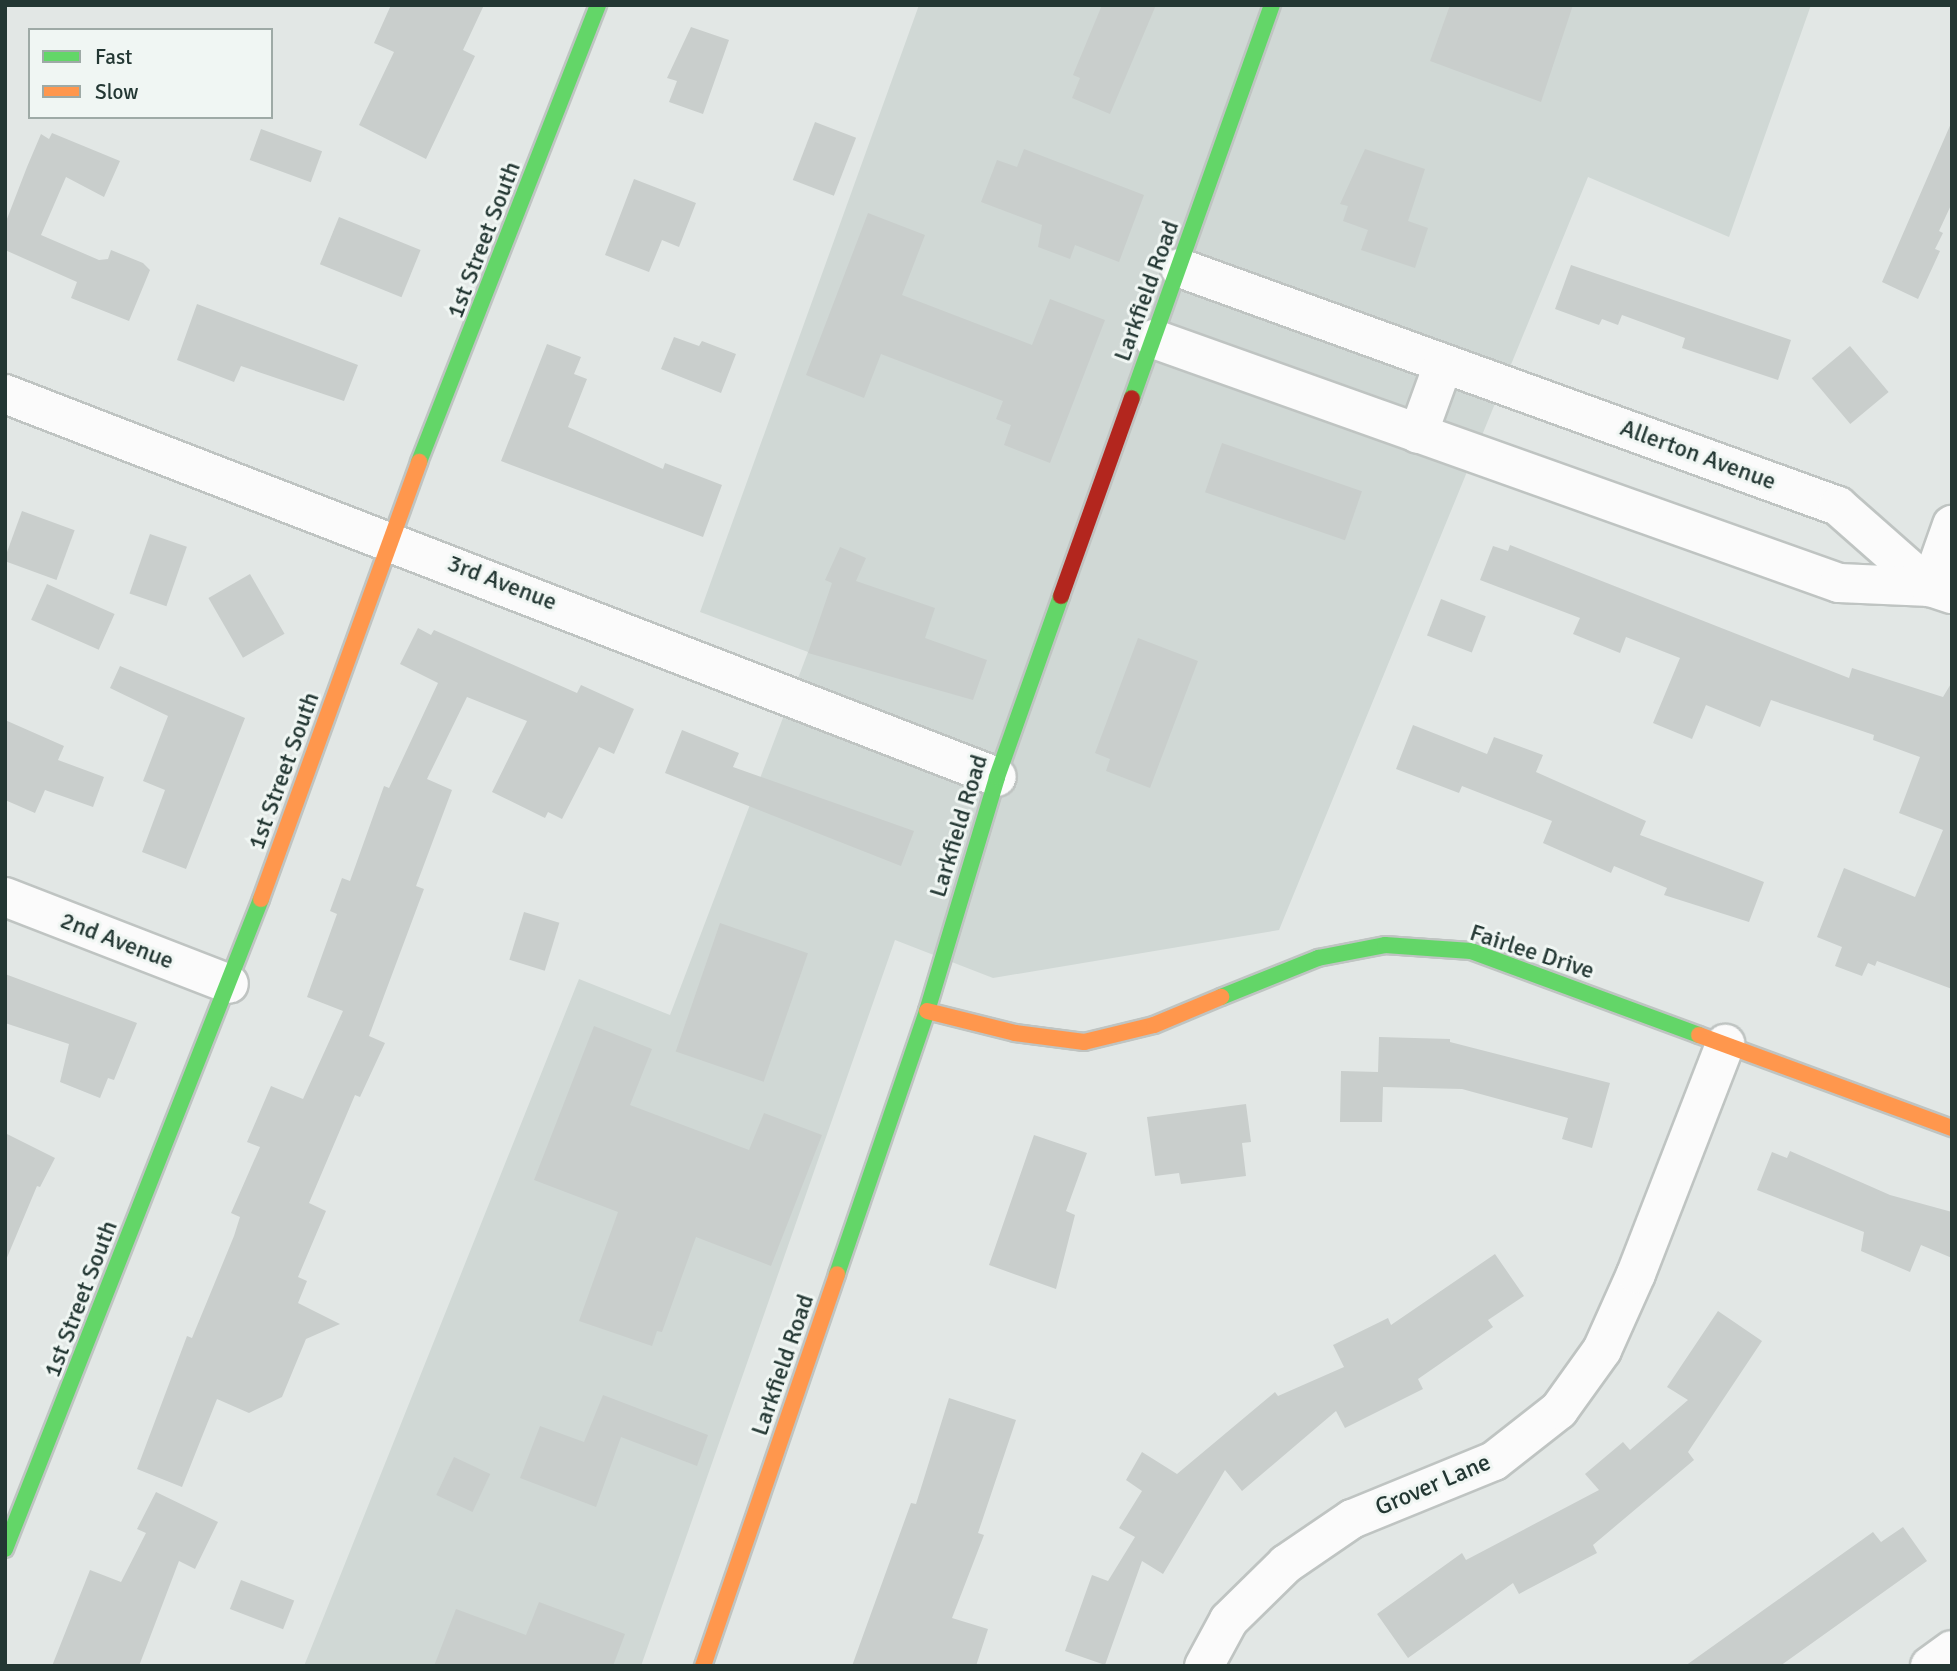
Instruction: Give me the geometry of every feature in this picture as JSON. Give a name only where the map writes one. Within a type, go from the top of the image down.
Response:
[{"type":"street","name":"1st Street South","points":[[5,1549],[229,984],[319,746],[389,539],[598,5]]},
{"type":"street","name":"Larkfield Road","points":[[703,1666],[927,1011],[996,777],[1272,5]]},
{"type":"street","name":"Allerton Avenue","points":[[1180,268],[1838,506],[1941,590]]},
{"type":"street","points":[[1154,339],[1839,583],[1941,590],[1952,525]]},
{"type":"street","points":[[1418,434],[1443,365]]},
{"type":"street","name":"3rd Avenue","points":[[5,394],[389,539],[996,777]]},
{"type":"street","name":"2nd Avenue","points":[[5,897],[229,984]]},
{"type":"street","name":"Fairlee Drive","points":[[927,1011],[1015,1033],[1084,1042],[1154,1026],[1318,958],[1385,945],[1471,951],[1952,1128]]},
{"type":"street","name":"Grover Lane","points":[[1203,1666],[1229,1620],[1286,1564],[1352,1519],[1494,1461],[1559,1410],[1602,1350],[1636,1274],[1725,1044]]},
{"type":"street","points":[[1930,1666],[1952,1650]]},
{"type":"shaded area","points":[[919,5],[1811,5],[1729,237],[1588,177],[1279,930],[993,978],[895,940],[641,1666],[304,1666],[579,979],[670,1015],[808,652],[700,612]]},
{"type":"building","points":[[391,5],[484,5],[463,50],[475,56],[426,159],[359,125],[394,52],[374,43]]},
{"type":"building","points":[[1102,5],[1156,5],[1110,114],[1072,98],[1080,78],[1073,75]]},
{"type":"building","points":[[1450,5],[1573,5],[1541,102],[1430,61]]},
{"type":"building","points":[[691,27],[729,40],[703,114],[669,102],[677,81],[667,78]]},
{"type":"building","points":[[1952,121],[1952,203],[1939,231],[1943,233],[1935,249],[1940,251],[1918,299],[1882,282]]},
{"type":"building","points":[[815,122],[856,138],[834,196],[793,180]]},
{"type":"building","points":[[261,129],[322,151],[311,182],[250,160]]},
{"type":"building","points":[[52,133],[120,161],[104,197],[66,177],[41,235],[99,260],[108,259],[111,250],[143,263],[150,270],[129,321],[71,298],[77,282],[5,250],[5,224],[27,167],[41,134],[49,139]]},
{"type":"building","points":[[1024,149],[1144,195],[1119,262],[1075,245],[1070,259],[1038,247],[1042,225],[981,202],[997,160],[1017,167]]},
{"type":"building","points":[[1365,149],[1425,169],[1408,221],[1428,228],[1415,268],[1361,250],[1368,230],[1343,221],[1348,206],[1340,204]]},
{"type":"building","points":[[634,179],[696,203],[679,247],[662,240],[649,272],[605,255]]},
{"type":"building","points":[[868,213],[925,235],[902,295],[1032,345],[1050,299],[1105,320],[1050,463],[1004,445],[1011,425],[996,419],[1003,401],[881,354],[864,398],[806,375]]},
{"type":"building","points":[[339,217],[421,250],[401,297],[320,264]]},
{"type":"building","points":[[1571,265],[1791,340],[1778,380],[1682,348],[1685,338],[1622,315],[1618,325],[1602,319],[1599,325],[1555,309]]},
{"type":"building","points":[[197,304],[358,365],[344,401],[241,366],[234,382],[177,360]]},
{"type":"building","points":[[674,337],[699,346],[702,341],[736,354],[721,393],[661,369]]},
{"type":"building","points":[[547,344],[581,357],[574,374],[587,379],[568,427],[663,469],[665,463],[722,485],[703,537],[501,461]]},
{"type":"building","points":[[1850,346],[1889,392],[1850,424],[1812,378]]},
{"type":"building","points":[[1222,443],[1362,491],[1345,540],[1205,492]]},
{"type":"building","points":[[22,511],[75,530],[56,580],[5,561]]},
{"type":"building","points":[[150,534],[187,547],[166,606],[129,594]]},
{"type":"building","points":[[1510,545],[1849,678],[1852,668],[1943,697],[1952,682],[1952,989],[1877,961],[1875,966],[1868,963],[1862,976],[1835,966],[1842,947],[1817,937],[1844,868],[1915,897],[1943,830],[1899,813],[1920,757],[1873,740],[1874,735],[1771,700],[1760,727],[1706,705],[1692,739],[1653,723],[1680,658],[1626,637],[1620,653],[1573,634],[1580,618],[1480,580],[1493,546],[1508,551]]},
{"type":"building","points":[[840,547],[866,558],[856,581],[935,608],[925,638],[987,660],[973,700],[808,653],[832,583],[825,580]]},
{"type":"building","points":[[250,574],[284,634],[243,658],[208,598]]},
{"type":"building","points":[[47,584],[115,614],[99,650],[31,620]]},
{"type":"building","points":[[1441,599],[1486,616],[1472,653],[1427,635]]},
{"type":"building","points":[[418,628],[431,635],[434,630],[577,693],[581,685],[634,709],[614,754],[599,747],[562,819],[548,812],[545,818],[492,792],[527,721],[467,697],[427,779],[452,790],[416,886],[424,889],[369,1036],[385,1043],[360,1097],[355,1095],[309,1203],[326,1211],[298,1277],[307,1281],[298,1303],[340,1324],[306,1339],[282,1397],[249,1413],[217,1399],[182,1487],[137,1469],[187,1336],[192,1338],[234,1236],[240,1217],[231,1213],[260,1147],[247,1142],[271,1086],[303,1099],[343,1011],[307,997],[337,914],[330,911],[342,878],[350,881],[384,786],[389,788],[438,683],[400,664]]},
{"type":"building","points":[[1138,638],[1198,661],[1150,788],[1106,771],[1110,759],[1095,753]]},
{"type":"building","points":[[120,666],[245,718],[186,869],[142,852],[165,790],[143,781],[168,716],[110,688]]},
{"type":"building","points":[[5,720],[64,746],[58,760],[104,777],[93,807],[45,790],[35,813],[5,800]]},
{"type":"building","points":[[1413,725],[1487,754],[1494,737],[1543,755],[1536,772],[1646,821],[1640,835],[1764,882],[1749,922],[1664,895],[1667,888],[1614,866],[1611,873],[1543,843],[1552,821],[1462,786],[1459,793],[1396,769]]},
{"type":"building","points":[[682,730],[739,753],[733,767],[914,831],[901,866],[665,773]]},
{"type":"building","points":[[524,912],[559,923],[545,971],[509,960]]},
{"type":"building","points":[[720,923],[808,953],[764,1082],[676,1052]]},
{"type":"building","points":[[5,974],[137,1023],[114,1080],[108,1078],[100,1098],[60,1082],[69,1044],[5,1023]]},
{"type":"building","points":[[594,1026],[652,1049],[630,1105],[749,1150],[764,1113],[822,1135],[771,1266],[696,1237],[662,1332],[657,1331],[652,1346],[579,1321],[618,1212],[534,1180]]},
{"type":"building","points":[[1379,1037],[1450,1039],[1450,1042],[1610,1083],[1592,1148],[1562,1139],[1568,1118],[1462,1089],[1383,1087],[1382,1122],[1340,1122],[1341,1071],[1378,1072]]},
{"type":"building","points":[[1246,1104],[1251,1142],[1242,1143],[1246,1176],[1181,1184],[1179,1173],[1155,1176],[1147,1117]]},
{"type":"building","points":[[5,1133],[55,1158],[40,1187],[37,1186],[6,1260]]},
{"type":"building","points":[[1034,1135],[1087,1153],[1066,1211],[1075,1215],[1056,1289],[989,1265]]},
{"type":"building","points":[[1790,1151],[1890,1195],[1952,1212],[1952,1258],[1921,1245],[1910,1272],[1861,1251],[1864,1232],[1757,1190],[1772,1152],[1787,1158]]},
{"type":"building","points":[[1495,1254],[1524,1296],[1488,1320],[1493,1327],[1418,1379],[1423,1389],[1345,1428],[1336,1411],[1242,1491],[1225,1470],[1163,1574],[1142,1561],[1105,1665],[1065,1651],[1092,1575],[1108,1581],[1135,1537],[1119,1528],[1142,1491],[1126,1480],[1142,1452],[1177,1474],[1275,1392],[1278,1396],[1344,1367],[1333,1345],[1388,1318],[1391,1325]]},
{"type":"building","points":[[1718,1311],[1762,1341],[1688,1452],[1694,1460],[1593,1545],[1597,1553],[1519,1594],[1513,1583],[1408,1658],[1377,1614],[1462,1553],[1466,1560],[1599,1490],[1585,1474],[1623,1442],[1630,1450],[1688,1400],[1667,1387]]},
{"type":"building","points":[[603,1395],[708,1435],[697,1466],[621,1437],[596,1507],[520,1478],[540,1426],[584,1442]]},
{"type":"building","points":[[949,1398],[1016,1420],[978,1533],[984,1535],[952,1618],[988,1629],[976,1666],[852,1666],[911,1503],[916,1504]]},
{"type":"building","points":[[454,1457],[490,1474],[473,1512],[436,1495]]},
{"type":"building","points":[[156,1492],[218,1522],[195,1569],[179,1561],[139,1666],[52,1666],[90,1570],[121,1582],[146,1533],[137,1529]]},
{"type":"building","points":[[1903,1527],[1927,1561],[1780,1666],[1685,1666],[1873,1532],[1881,1542]]},
{"type":"building","points":[[241,1580],[294,1600],[283,1629],[230,1609]]},
{"type":"building","points":[[539,1602],[625,1634],[613,1666],[434,1666],[456,1609],[526,1635]]},
{"type":"traffic: fast","points":[[419,462],[598,5]]},
{"type":"traffic: fast","points":[[1132,398],[1272,5]]},
{"type":"traffic: fast","points":[[837,1274],[927,1011],[997,777],[1061,596]]},
{"type":"traffic: fast","points":[[5,1549],[261,899]]},
{"type":"traffic: fast","points":[[1221,997],[1318,958],[1385,945],[1471,951],[1699,1035]]},
{"type":"traffic: slow","points":[[261,899],[419,462]]},
{"type":"traffic: slow","points":[[927,1011],[1015,1033],[1084,1042],[1154,1025],[1221,997]]},
{"type":"traffic: slow","points":[[1699,1035],[1952,1128]]},
{"type":"traffic: slow","points":[[703,1666],[837,1274]]},
{"type":"traffic: jam","points":[[1061,596],[1132,398]]}]
